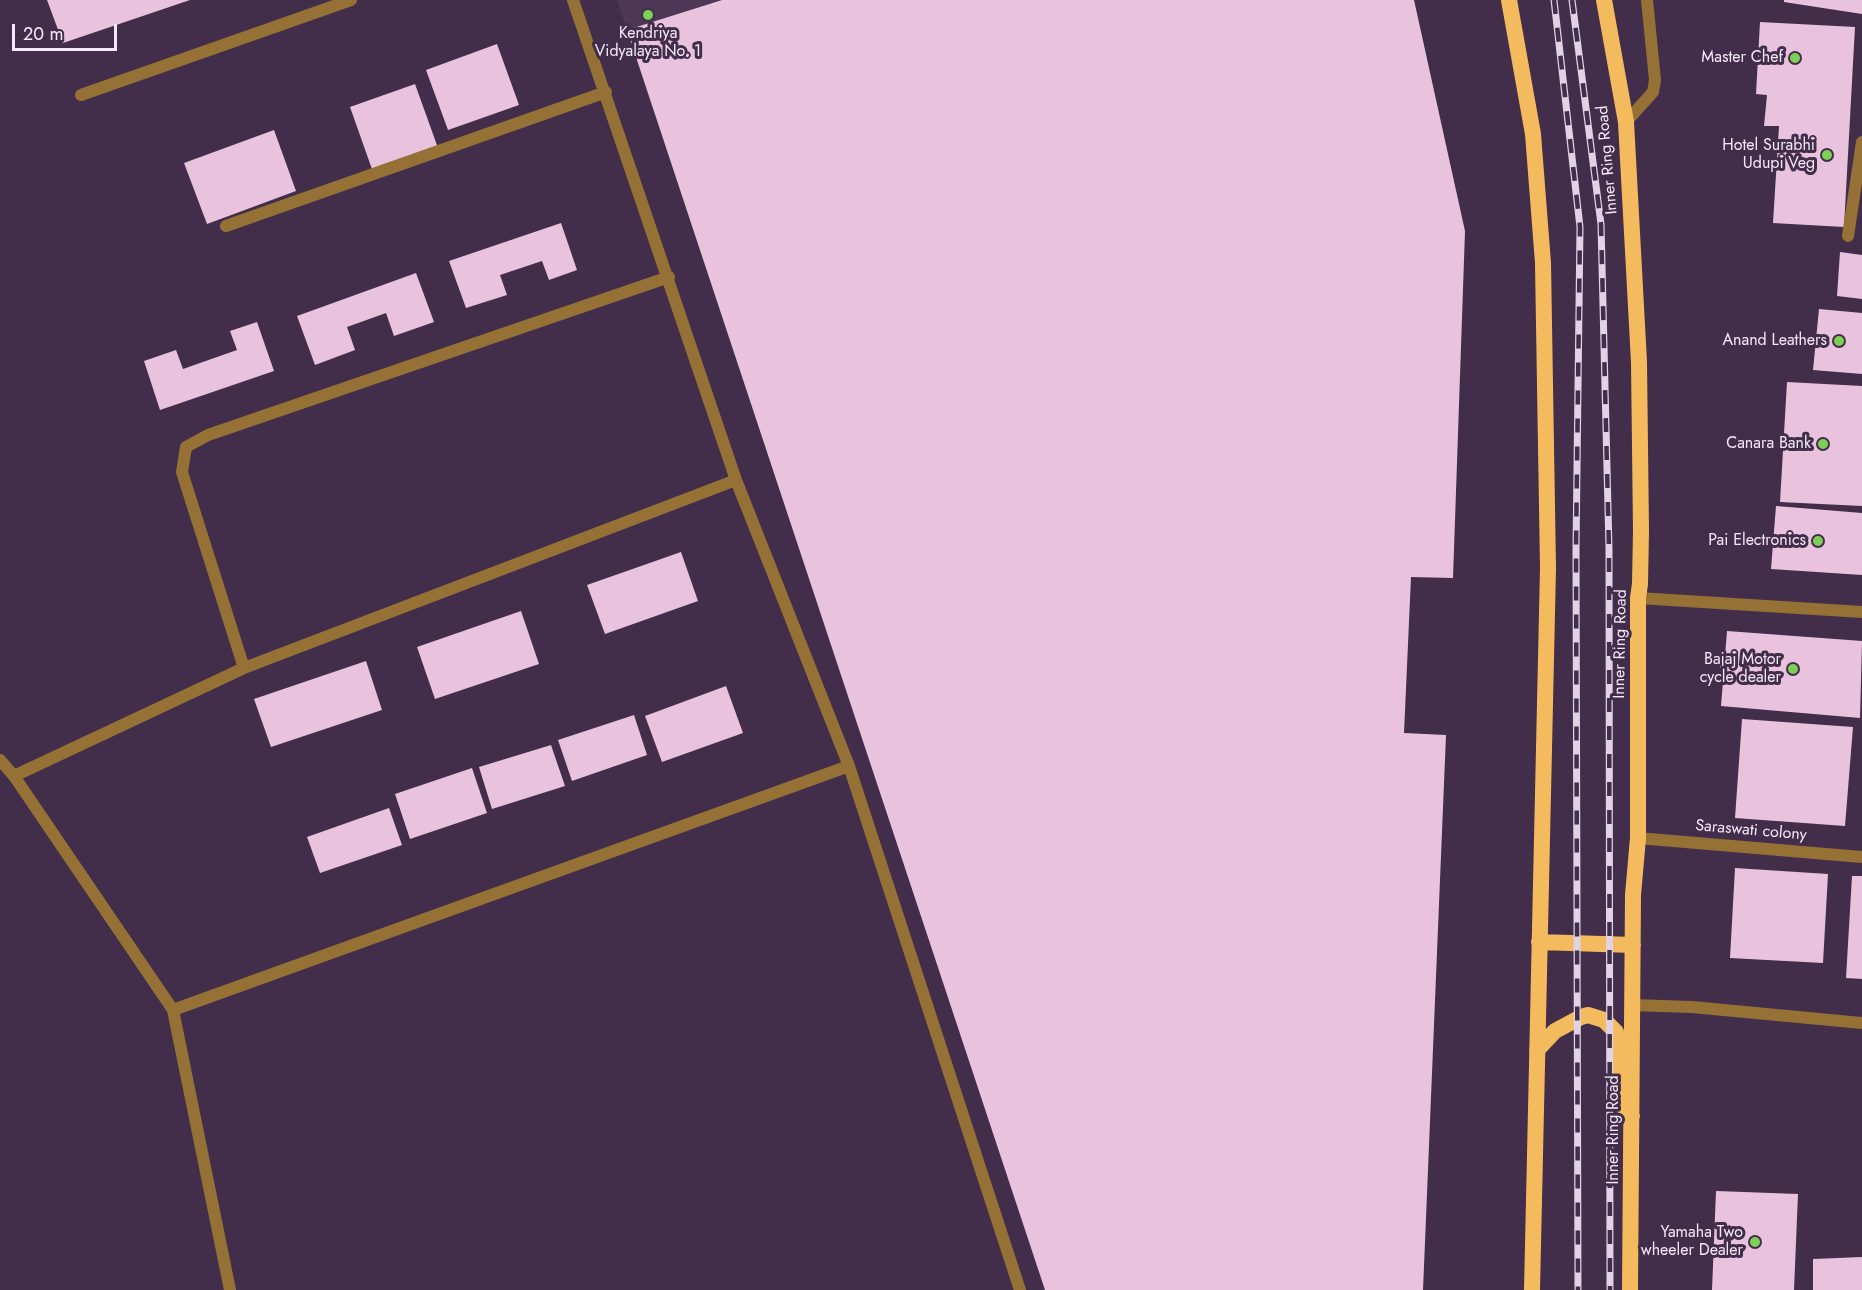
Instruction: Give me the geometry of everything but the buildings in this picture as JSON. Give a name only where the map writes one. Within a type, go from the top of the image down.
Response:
[{"type":"highway","points":[[1509,0],[1533,134],[1543,263],[1548,568],[1532,1290]]},
{"type":"highway","name":"Inner Ring Road","points":[[1604,0],[1626,123],[1639,362],[1641,542],[1638,598],[1638,838],[1633,895],[1630,1290]]},
{"type":"highway","points":[[1539,942],[1633,945]]},
{"type":"highway","points":[[1537,1050],[1555,1031],[1581,1017],[1588,1015],[1604,1020],[1616,1032],[1616,1099],[1632,1116]]},
{"type":"street","points":[[81,95],[351,0]]},
{"type":"street","points":[[573,0],[736,480],[849,766],[1020,1290]]},
{"type":"street","points":[[1626,123],[1653,92],[1656,80],[1647,0]]},
{"type":"street","points":[[226,226],[606,92]]},
{"type":"street","points":[[1848,236],[1862,142]]},
{"type":"street","points":[[244,668],[182,472],[186,447],[208,435],[669,278]]},
{"type":"street","points":[[14,776],[244,668],[736,480]]},
{"type":"street","points":[[1638,598],[1862,612]]},
{"type":"street","points":[[0,760],[14,776],[173,1010],[230,1290]]},
{"type":"street","points":[[173,1010],[849,766]]},
{"type":"street","name":"Saraswati colony","points":[[1638,838],[1862,857]]},
{"type":"street","points":[[1632,1005],[1862,1023]]},
{"type":"shaded area","name":"Kendriya Vidyalaya No. 1","points":[[617,0],[721,0],[627,30]]},
{"type":"railway","points":[[1554,0],[1580,227],[1576,549],[1578,1290]]},
{"type":"railway","points":[[1572,0],[1601,224],[1609,549],[1610,1290]]},
{"type":"place","name":"Kendriya Vidyalaya No. 1","points":[[648,15]]},
{"type":"place","name":"Master Chef","points":[[1795,58]]},
{"type":"place","name":"Hotel Surabhi Udupi Veg","points":[[1827,155]]},
{"type":"place","name":"Anand Leathers","points":[[1839,341]]},
{"type":"place","name":"Canara Bank","points":[[1823,444]]},
{"type":"place","name":"Pai Electronics","points":[[1818,541]]},
{"type":"place","name":"Bajaj Motor cycle dealer","points":[[1793,669]]},
{"type":"place","name":"Yamaha Two wheeler Dealer","points":[[1755,1242]]}]
